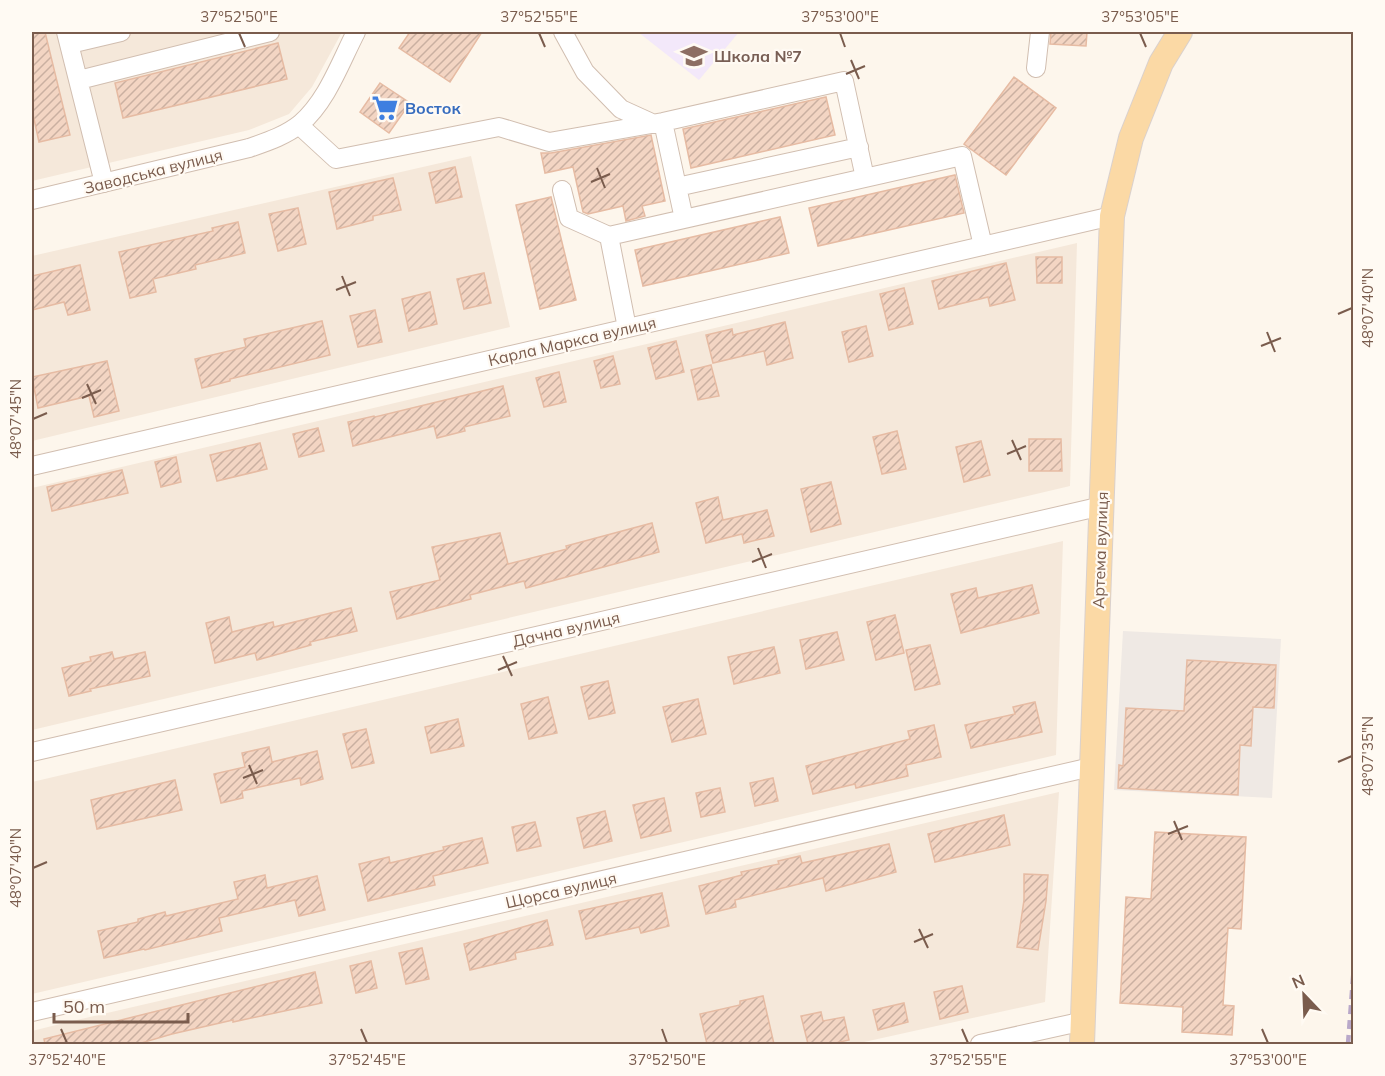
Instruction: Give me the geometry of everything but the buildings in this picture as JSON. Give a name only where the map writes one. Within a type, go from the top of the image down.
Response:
[{"type":"main road","name":"Артема вулиця","points":[[1082,1044],[1113,216],[1131,138],[1161,63],[1180,32]]},
{"type":"main road","name":"Артема вулиця","points":[[1161,63],[1200,32]]},
{"type":"street","points":[[104,183],[68,38],[121,32]]},
{"type":"street","points":[[79,80],[270,32]]},
{"type":"street","name":"Заводська вулиця","points":[[32,200],[249,148],[274,139],[299,125],[313,111],[326,91],[356,32]]},
{"type":"street","points":[[563,32],[585,72],[621,110],[659,123]]},
{"type":"street","points":[[1036,68],[1040,32]]},
{"type":"street","points":[[299,125],[336,159],[499,127],[549,142],[659,123],[844,81],[865,178]]},
{"type":"street","points":[[659,123],[684,219]]},
{"type":"street","points":[[677,187],[859,147]]},
{"type":"street","points":[[562,190],[569,218],[609,236],[962,156],[983,246]]},
{"type":"street","name":"Карла Маркса вулиця","points":[[32,466],[1113,216]]},
{"type":"street","points":[[609,236],[627,328]]},
{"type":"street","name":"Дачна вулиця","points":[[32,752],[1101,506]]},
{"type":"street","name":"Щорса вулиця","points":[[32,1012],[1091,767]]},
{"type":"street","points":[[980,1044],[1084,1021]]},
{"type":"shaded area","points":[[32,32],[342,32],[312,87],[289,114],[249,130],[32,181]]},
{"type":"shaded area","name":"Школа №7","points":[[638,32],[739,32],[699,80]]},
{"type":"shaded area","points":[[471,156],[510,327],[32,441],[32,256]]},
{"type":"shaded area","points":[[1077,243],[1070,486],[32,730],[32,488]]},
{"type":"shaded area","points":[[1063,541],[1056,755],[32,994],[32,782]]},
{"type":"shaded area","points":[[1123,631],[1281,639],[1272,798],[1114,790]]},
{"type":"shaded area","points":[[1059,792],[1045,1002],[855,1044],[32,1044],[32,1031],[64,1023]]},
{"type":"railway","points":[[1348,1044],[1354,965]]},
{"type":"place","name":"Школа №7","points":[[694,56]]},
{"type":"place","name":"Восток","points":[[385,108]]}]
